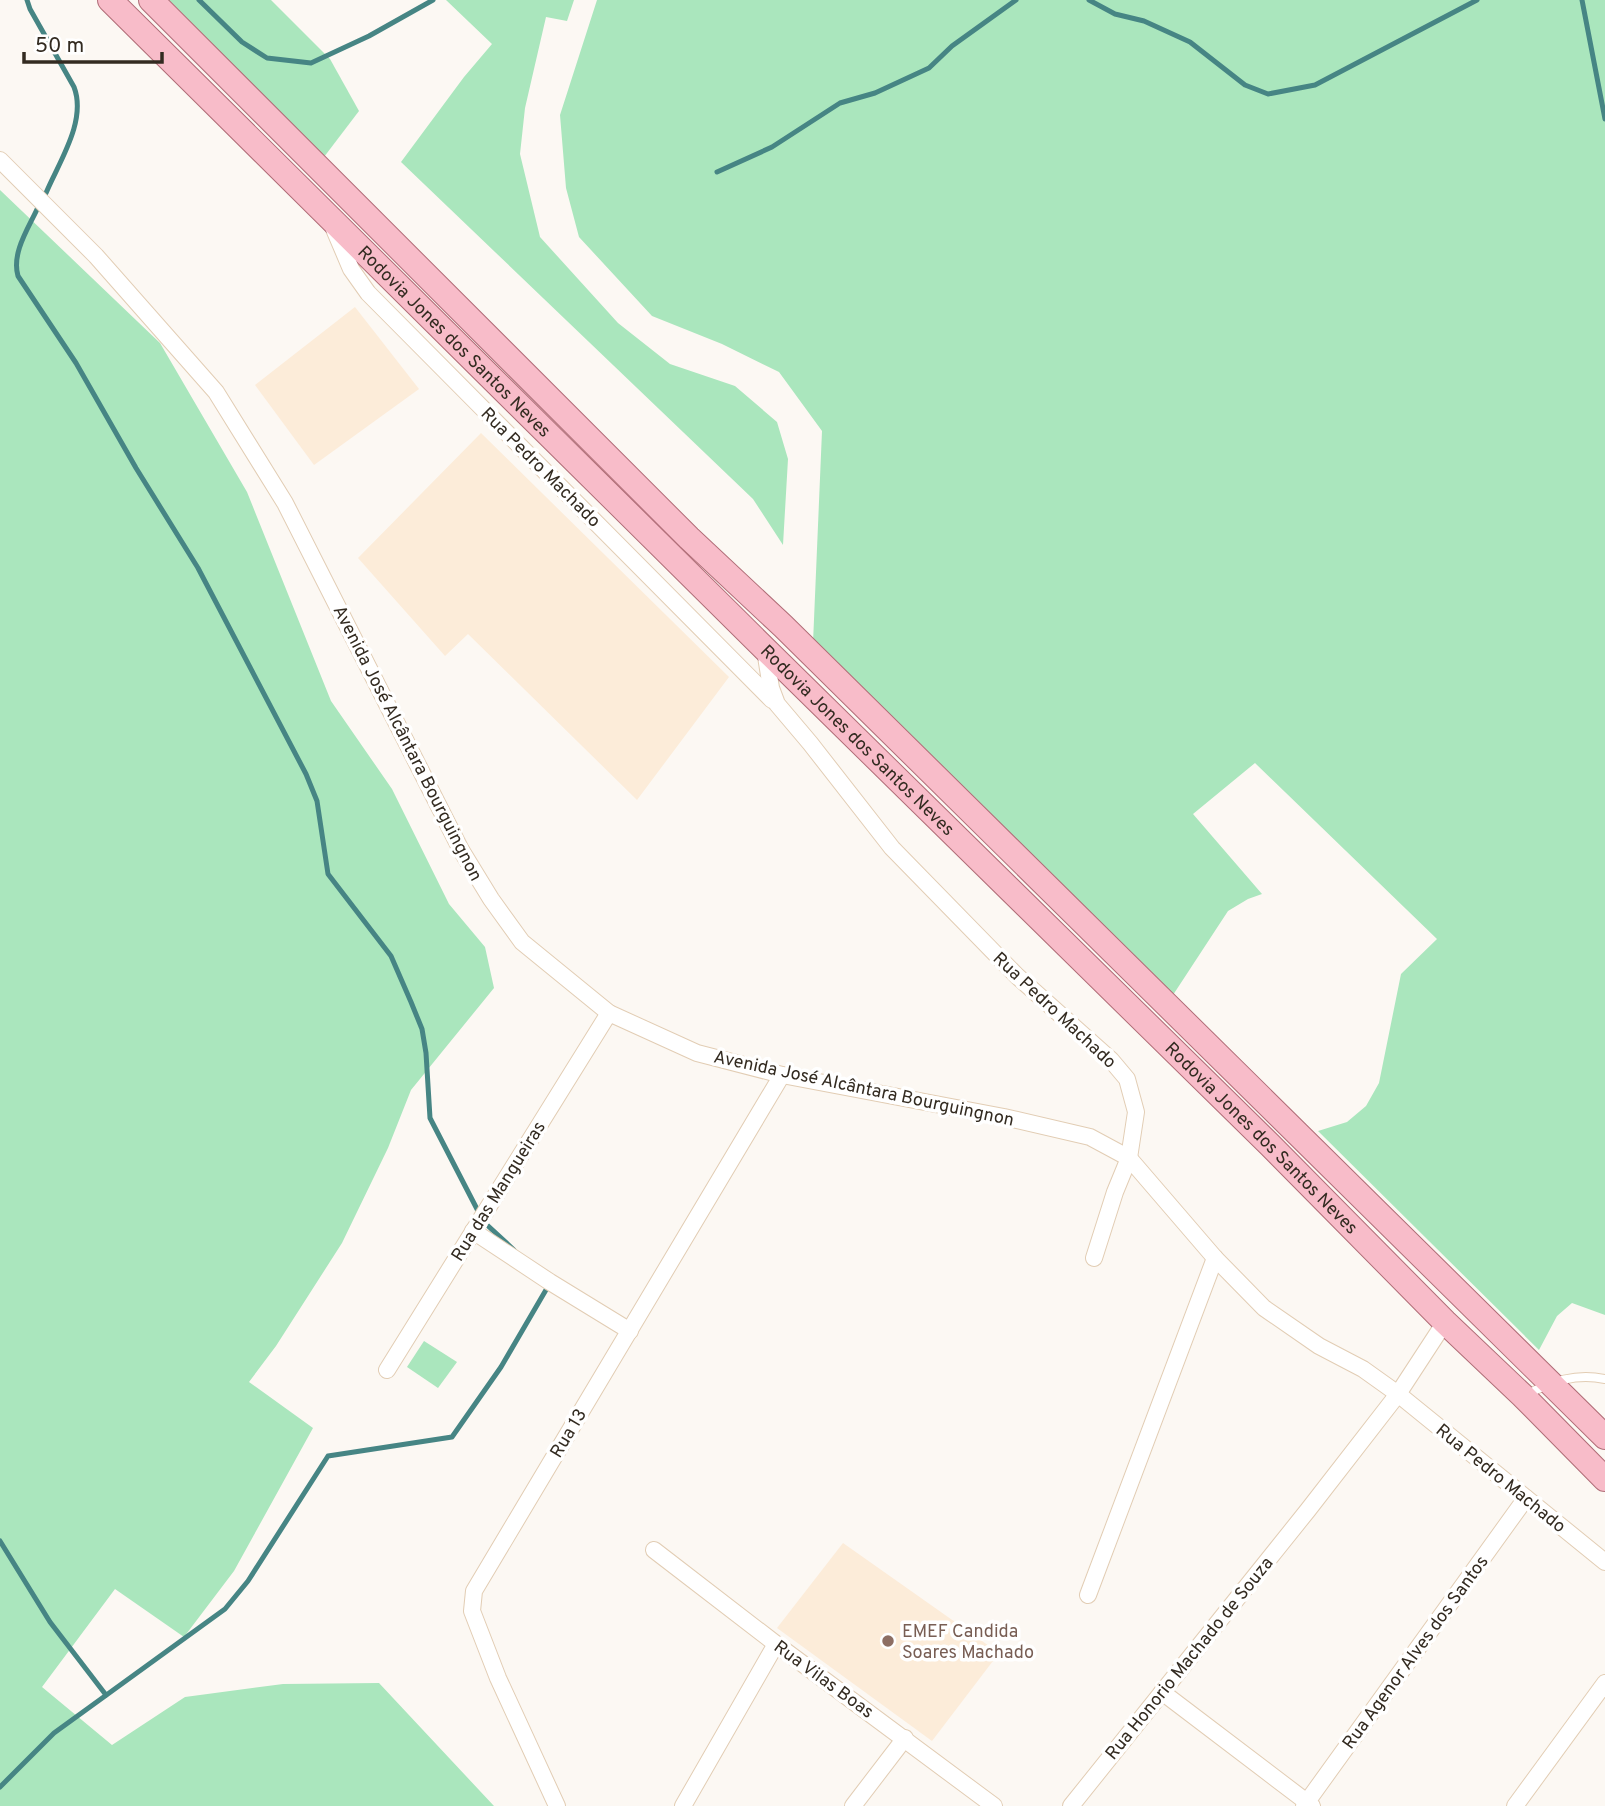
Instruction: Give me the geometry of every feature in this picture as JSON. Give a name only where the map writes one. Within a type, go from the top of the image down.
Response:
[{"type":"main road","name":"Rodovia Jones dos Santos Neves","points":[[110,0],[1605,1479]]},
{"type":"main road","name":"Rodovia Jones dos Santos Neves","points":[[150,0],[689,538],[783,625],[1605,1437]]},
{"type":"street","name":"Avenida José Alcântara Bourguingnon","points":[[0,160],[96,256],[216,392],[285,503],[461,850],[522,942],[609,1013],[697,1053],[782,1075],[1004,1117],[1078,1134],[1101,1142],[1129,1158]]},
{"type":"street","name":"Rua Pedro Machado","points":[[328,215],[351,269],[368,293],[777,704],[892,848],[1017,976],[1111,1060],[1127,1080],[1136,1112],[1129,1158],[1094,1258]]},
{"type":"street","name":"Rua Pedro Machado","points":[[765,649],[771,688],[777,704]]},
{"type":"street","name":"Rua das Mangueiras","points":[[387,1370],[609,1013]]},
{"type":"street","name":"Rua 13","points":[[557,1806],[498,1678],[472,1611],[474,1591],[782,1075]]},
{"type":"street","points":[[1088,1595],[1216,1258],[1129,1158]]},
{"type":"street","points":[[473,1231],[630,1331]]},
{"type":"street","name":"Rua Pedro Machado","points":[[1216,1258],[1264,1308],[1319,1346],[1363,1369],[1398,1395],[1605,1562]]},
{"type":"street","name":"Rua Honorio Machado de Souza","points":[[1071,1806],[1398,1395],[1445,1322]]},
{"type":"street","name":"Rua Agenor Alves dos Santos","points":[[1307,1805],[1526,1498]]},
{"type":"street","name":"Rua Vilas Boas","points":[[654,1550],[995,1806]]},
{"type":"street","points":[[683,1806],[776,1644]]},
{"type":"street","points":[[1515,1806],[1605,1683]]},
{"type":"street","points":[[1162,1692],[1307,1805]]},
{"type":"street","points":[[853,1806],[905,1738]]},
{"type":"lane","points":[[1523,1396],[1550,1382],[1583,1377],[1605,1379]]},
{"type":"shaded area","points":[[355,307],[419,389],[314,465],[255,385]]},
{"type":"shaded area","points":[[481,433],[729,677],[637,800],[468,634],[445,656],[358,558]]},
{"type":"shaded area","name":"EMEF Candida Soares Machado","points":[[843,1543],[999,1653],[932,1741],[777,1628]]},
{"type":"green space","points":[[169,0],[271,0],[330,59],[359,111],[324,157]]},
{"type":"green space","points":[[446,0],[574,0],[567,21],[546,17],[525,108],[520,154],[540,237],[618,323],[670,364],[735,386],[777,422],[788,459],[783,545],[753,499],[401,162],[492,44]]},
{"type":"green space","points":[[597,0],[1605,0],[1605,1315],[1572,1303],[1557,1316],[1539,1350],[1318,1131],[1347,1122],[1366,1106],[1379,1083],[1401,974],[1437,939],[1255,763],[1193,814],[1262,894],[1228,911],[1173,995],[813,643],[822,431],[779,372],[722,344],[652,316],[579,237],[566,188],[560,115]]},
{"type":"green space","points":[[0,190],[160,343],[247,492],[331,701],[392,789],[449,904],[485,947],[494,988],[411,1090],[388,1148],[342,1243],[276,1346],[249,1382],[313,1428],[234,1571],[184,1637],[115,1589],[42,1687],[112,1745],[185,1697],[283,1684],[379,1683],[494,1806],[0,1806]]},
{"type":"green space","points":[[424,1341],[457,1362],[438,1388],[407,1367]]},
{"type":"waterway","points":[[27,0],[74,87],[77,100],[77,114],[70,141],[46,193]]},
{"type":"waterway","points":[[199,0],[242,42],[267,58],[311,63],[369,36],[433,0]]},
{"type":"waterway","points":[[717,172],[772,147],[840,103],[875,93],[929,68],[952,46],[1016,0]]},
{"type":"waterway","points":[[1089,0],[1115,14],[1144,21],[1190,42],[1245,85],[1268,94],[1315,85],[1477,0]]},
{"type":"waterway","points":[[1582,0],[1605,119]]},
{"type":"waterway","points":[[39,205],[19,249],[18,276],[76,363],[136,468],[198,568],[306,774],[317,801],[328,874],[391,956],[422,1029],[430,1118],[478,1211]]},
{"type":"waterway","points":[[486,1224],[514,1250]]},
{"type":"waterway","points":[[0,1787],[54,1733],[225,1609],[248,1581],[328,1456],[452,1437],[501,1367],[550,1283]]},
{"type":"waterway","points":[[0,1541],[50,1622],[106,1695]]},
{"type":"place","name":"EMEF Candida Soares Machado","points":[[888,1641]]}]
